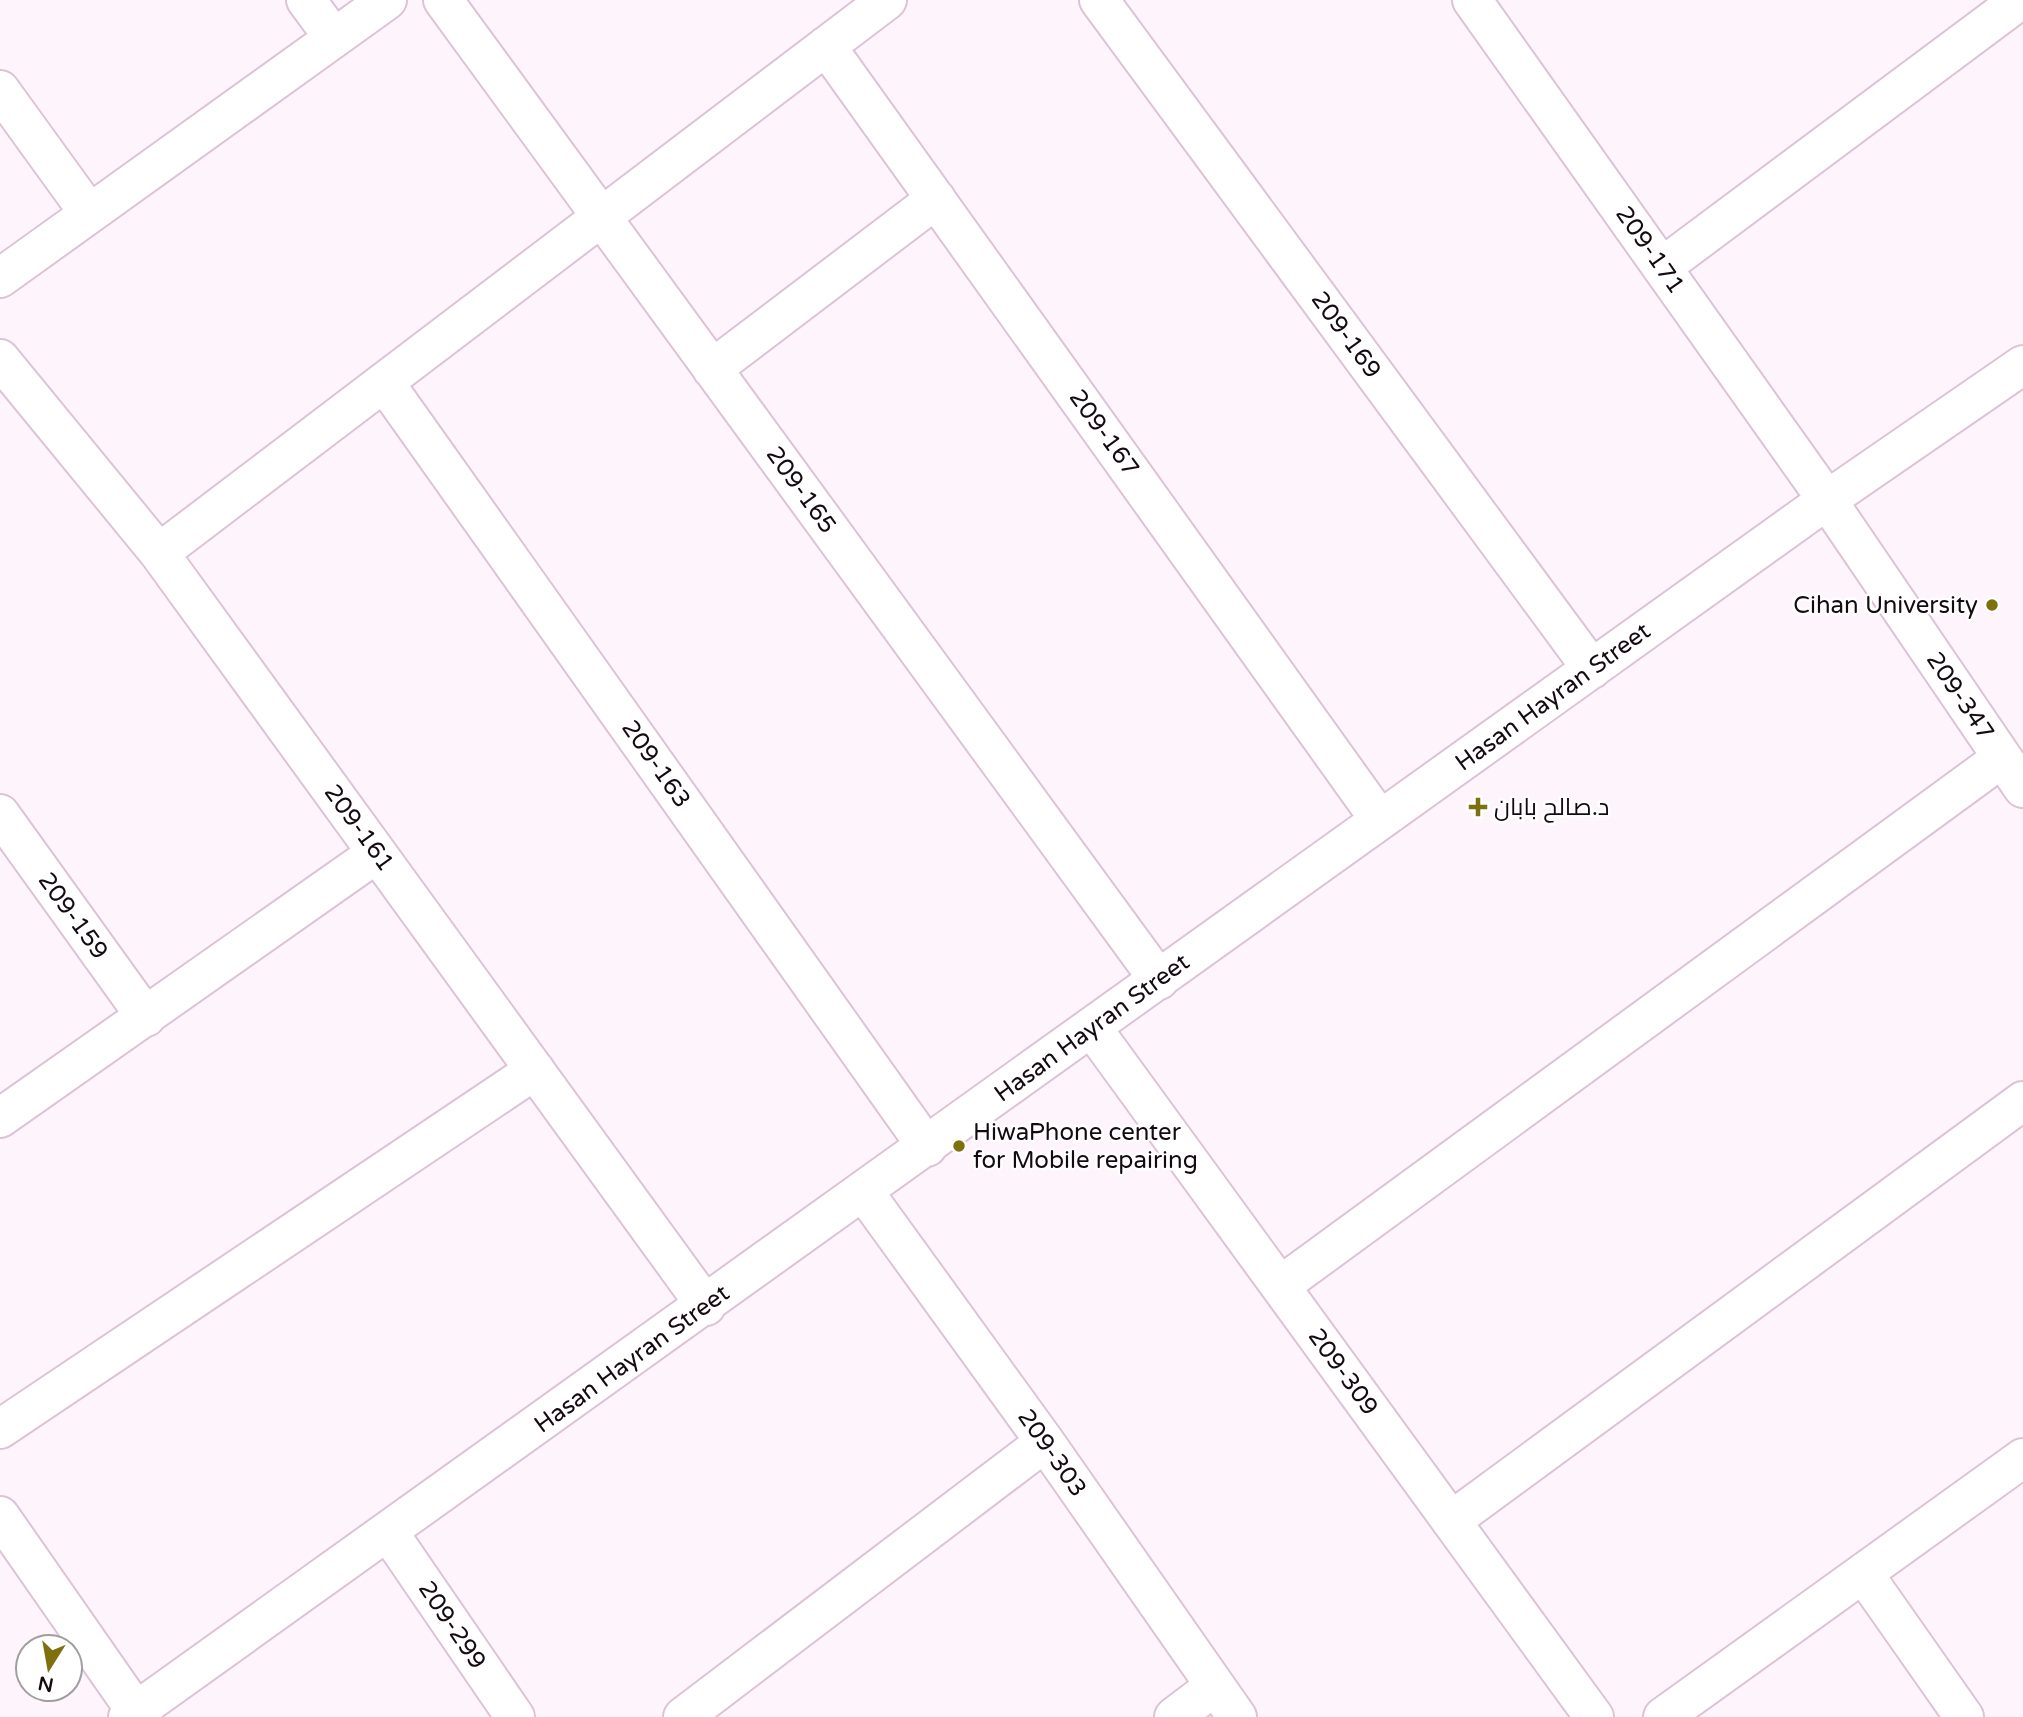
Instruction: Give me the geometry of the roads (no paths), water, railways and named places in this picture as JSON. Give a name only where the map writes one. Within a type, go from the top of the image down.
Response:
[{"type":"street","points":[[306,0],[334,38]]},
{"type":"street","points":[[0,278],[387,0]]},
{"type":"street","name":"209-165","points":[[443,0],[1159,980]]},
{"type":"street","points":[[159,553],[887,0]]},
{"type":"street","name":"209-169","points":[[1099,0],[1592,669]]},
{"type":"street","points":[[1662,267],[2020,0]]},
{"type":"street","name":"209-171","points":[[1489,6],[1662,267],[1827,500]]},
{"type":"street","name":"209-167","points":[[827,46],[1380,820]]},
{"type":"street","points":[[0,90],[89,213]]},
{"type":"street","points":[[712,369],[936,199]]},
{"type":"street","name":"209-161","points":[[0,359],[159,553],[706,1306]]},
{"type":"street","name":"Hasan Hayran Street","points":[[135,1715],[1827,500],[2023,365]]},
{"type":"street","name":"209-163","points":[[384,382],[928,1146]]},
{"type":"street","name":"209-347","points":[[1827,500],[2013,773]]},
{"type":"street","points":[[1280,1286],[2013,773]]},
{"type":"street","name":"209-159","points":[[0,814],[146,1017]]},
{"type":"street","points":[[0,1118],[377,853]]},
{"type":"street","name":"209-309","points":[[1092,1028],[1594,1717]]},
{"type":"street","points":[[0,1429],[535,1069]]},
{"type":"street","points":[[1451,1521],[2023,1101]]},
{"type":"street","name":"209-303","points":[[864,1192],[1045,1442],[1237,1717]]},
{"type":"street","points":[[684,1717],[1045,1442]]},
{"type":"street","points":[[1663,1717],[2023,1458]]},
{"type":"street","points":[[0,1516],[135,1715]]},
{"type":"street","name":"209-299","points":[[389,1533],[515,1717]]},
{"type":"street","points":[[1863,1573],[1964,1717]]},
{"type":"street","points":[[1174,1717],[1215,1686]]},
{"type":"place","name":"Cihan University","points":[[1992,605]]},
{"type":"place","name":"د.صالح بابان","points":[[1478,807]]},
{"type":"place","name":"HiwaPhone center for Mobile repairing","points":[[959,1146]]}]
